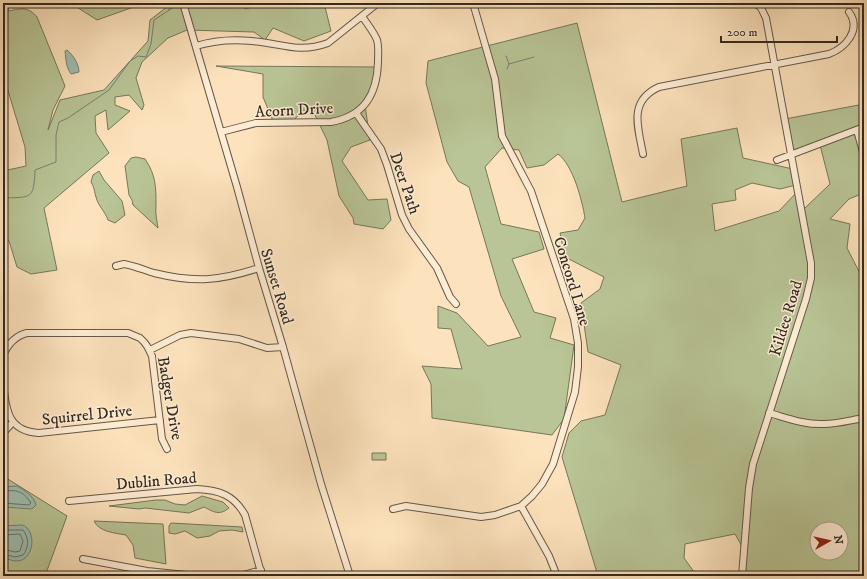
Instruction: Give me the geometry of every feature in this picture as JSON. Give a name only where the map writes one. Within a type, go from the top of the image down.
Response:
[{"type":"street","points":[[196,46],[218,40],[227,40],[252,41],[299,49],[322,46],[328,43],[378,3]]},
{"type":"street","name":"Concord Lane","points":[[393,509],[406,506],[481,517],[495,515],[521,506],[542,484],[553,464],[575,392],[578,367],[578,343],[574,319],[531,191],[502,136],[495,79],[474,3]]},
{"type":"street","points":[[661,3],[674,3]]},
{"type":"street","name":"Kildee Road","points":[[742,576],[753,464],[806,299],[811,278],[811,263],[776,65],[766,18],[761,8],[756,3]]},
{"type":"street","name":"Sunset Road","points":[[184,5],[321,484],[350,576]]},
{"type":"street","points":[[643,154],[637,112],[642,101],[651,90],[659,87],[823,56],[838,49],[846,43],[853,30],[853,21],[849,12]]},
{"type":"street","name":"Acorn Drive","points":[[221,132],[256,123],[331,122],[343,120],[356,113],[369,99],[375,88],[378,75],[378,45],[374,34],[362,16]]},
{"type":"street","name":"Deer Path","points":[[356,113],[381,149],[402,215],[409,229],[437,268],[450,297],[456,304]]},
{"type":"street","points":[[777,160],[864,127]]},
{"type":"street","points":[[857,130],[864,156]]},
{"type":"street","points":[[116,266],[124,264],[182,279],[203,280],[230,277],[259,268]]},
{"type":"street","points":[[3,355],[5,345],[28,333],[123,333],[140,338],[150,350],[180,335],[190,333],[238,339],[267,348],[283,347]]},
{"type":"street","name":"Badger Drive","points":[[150,350],[154,363],[162,439],[167,449]]},
{"type":"street","points":[[3,383],[8,412],[13,422],[3,433]]},
{"type":"street","points":[[769,413],[804,423],[817,424],[834,424],[864,418]]},
{"type":"street","name":"Squirrel Drive","points":[[13,422],[23,430],[39,433],[160,420]]},
{"type":"street","name":"Dublin Road","points":[[69,502],[198,488],[215,490],[233,500],[245,515],[262,573]]},
{"type":"street","points":[[521,506],[549,556],[557,576]]},
{"type":"street","points":[[83,559],[147,571],[196,576]]},
{"type":"street","points":[[240,576],[262,573]]},
{"type":"green space","points":[[3,3],[6,3],[9,11],[24,9],[31,11],[37,17],[65,86],[53,110],[48,130],[60,100],[104,90],[148,41],[150,20],[172,3],[324,3],[331,31],[304,41],[273,28],[265,40],[254,32],[187,30],[168,38],[142,62],[136,78],[144,105],[142,110],[129,95],[115,97],[115,105],[130,111],[108,130],[106,110],[95,116],[96,133],[109,153],[44,208],[57,270],[31,274],[17,267],[9,241],[3,238],[3,171],[26,166],[25,147],[3,74]]},
{"type":"green space","points":[[74,3],[142,4],[97,20],[75,6]]},
{"type":"green space","points":[[577,23],[622,202],[687,186],[681,139],[737,128],[743,158],[793,169],[796,185],[780,189],[752,183],[735,190],[736,200],[712,204],[715,231],[779,211],[797,192],[800,209],[805,208],[830,184],[820,145],[791,157],[785,119],[864,104],[864,193],[849,199],[830,219],[850,224],[847,248],[864,281],[864,576],[743,576],[744,550],[735,534],[685,544],[684,558],[697,576],[598,576],[562,457],[569,433],[581,421],[605,415],[621,365],[588,352],[581,303],[600,289],[604,277],[565,257],[560,233],[578,230],[585,218],[576,183],[568,166],[558,154],[544,165],[527,168],[519,150],[502,148],[485,167],[501,224],[539,232],[544,249],[512,259],[534,312],[556,318],[550,338],[574,345],[564,419],[552,435],[432,418],[431,384],[422,366],[462,369],[451,329],[438,328],[438,306],[457,313],[488,346],[521,337],[501,296],[469,187],[458,181],[447,162],[426,83],[428,61]]},
{"type":"green space","points":[[216,66],[377,67],[374,93],[365,105],[370,140],[351,147],[342,161],[368,200],[387,199],[391,220],[383,229],[354,224],[353,218],[339,196],[327,140],[314,113],[303,110],[294,120],[273,121],[263,97],[263,74]]},
{"type":"green space","points":[[136,157],[145,159],[153,176],[158,228],[133,205],[129,195],[125,166],[131,158]]},
{"type":"green space","points":[[99,171],[104,180],[122,201],[125,215],[115,223],[108,220],[97,200],[91,182],[93,175]]},
{"type":"green space","points":[[372,453],[386,453],[386,460],[372,460]]},
{"type":"green space","points":[[3,476],[67,516],[45,576],[3,576]]},
{"type":"green space","points":[[202,496],[223,502],[229,508],[219,513],[204,507],[189,513],[109,506],[156,500],[165,500],[175,504],[185,505]]},
{"type":"green space","points":[[94,521],[163,524],[166,564],[135,558],[133,545],[126,535],[103,530],[96,525]]},
{"type":"green space","points":[[171,523],[242,527],[243,532],[232,530],[219,531],[210,536],[197,538],[185,531],[175,534],[169,533],[169,526]]},
{"type":"water","points":[[67,50],[75,60],[79,72],[71,74],[69,71],[65,51]]},
{"type":"water","points":[[17,486],[26,491],[35,502],[36,505],[32,509],[3,507],[3,487]]},
{"type":"water","points":[[22,525],[27,528],[32,539],[30,552],[21,560],[14,561],[3,557],[3,526]]},
{"type":"waterway","points":[[169,3],[169,10]]},
{"type":"waterway","points":[[236,3],[246,9],[254,3]]},
{"type":"waterway","points":[[3,198],[25,197],[32,192],[34,187],[35,170],[56,162],[56,135],[59,122],[68,118],[109,90],[130,61],[138,56],[146,57],[151,44],[154,20],[180,4]]},
{"type":"waterway","points":[[506,56],[509,64],[507,69]]},
{"type":"waterway","points":[[509,64],[534,57]]}]
